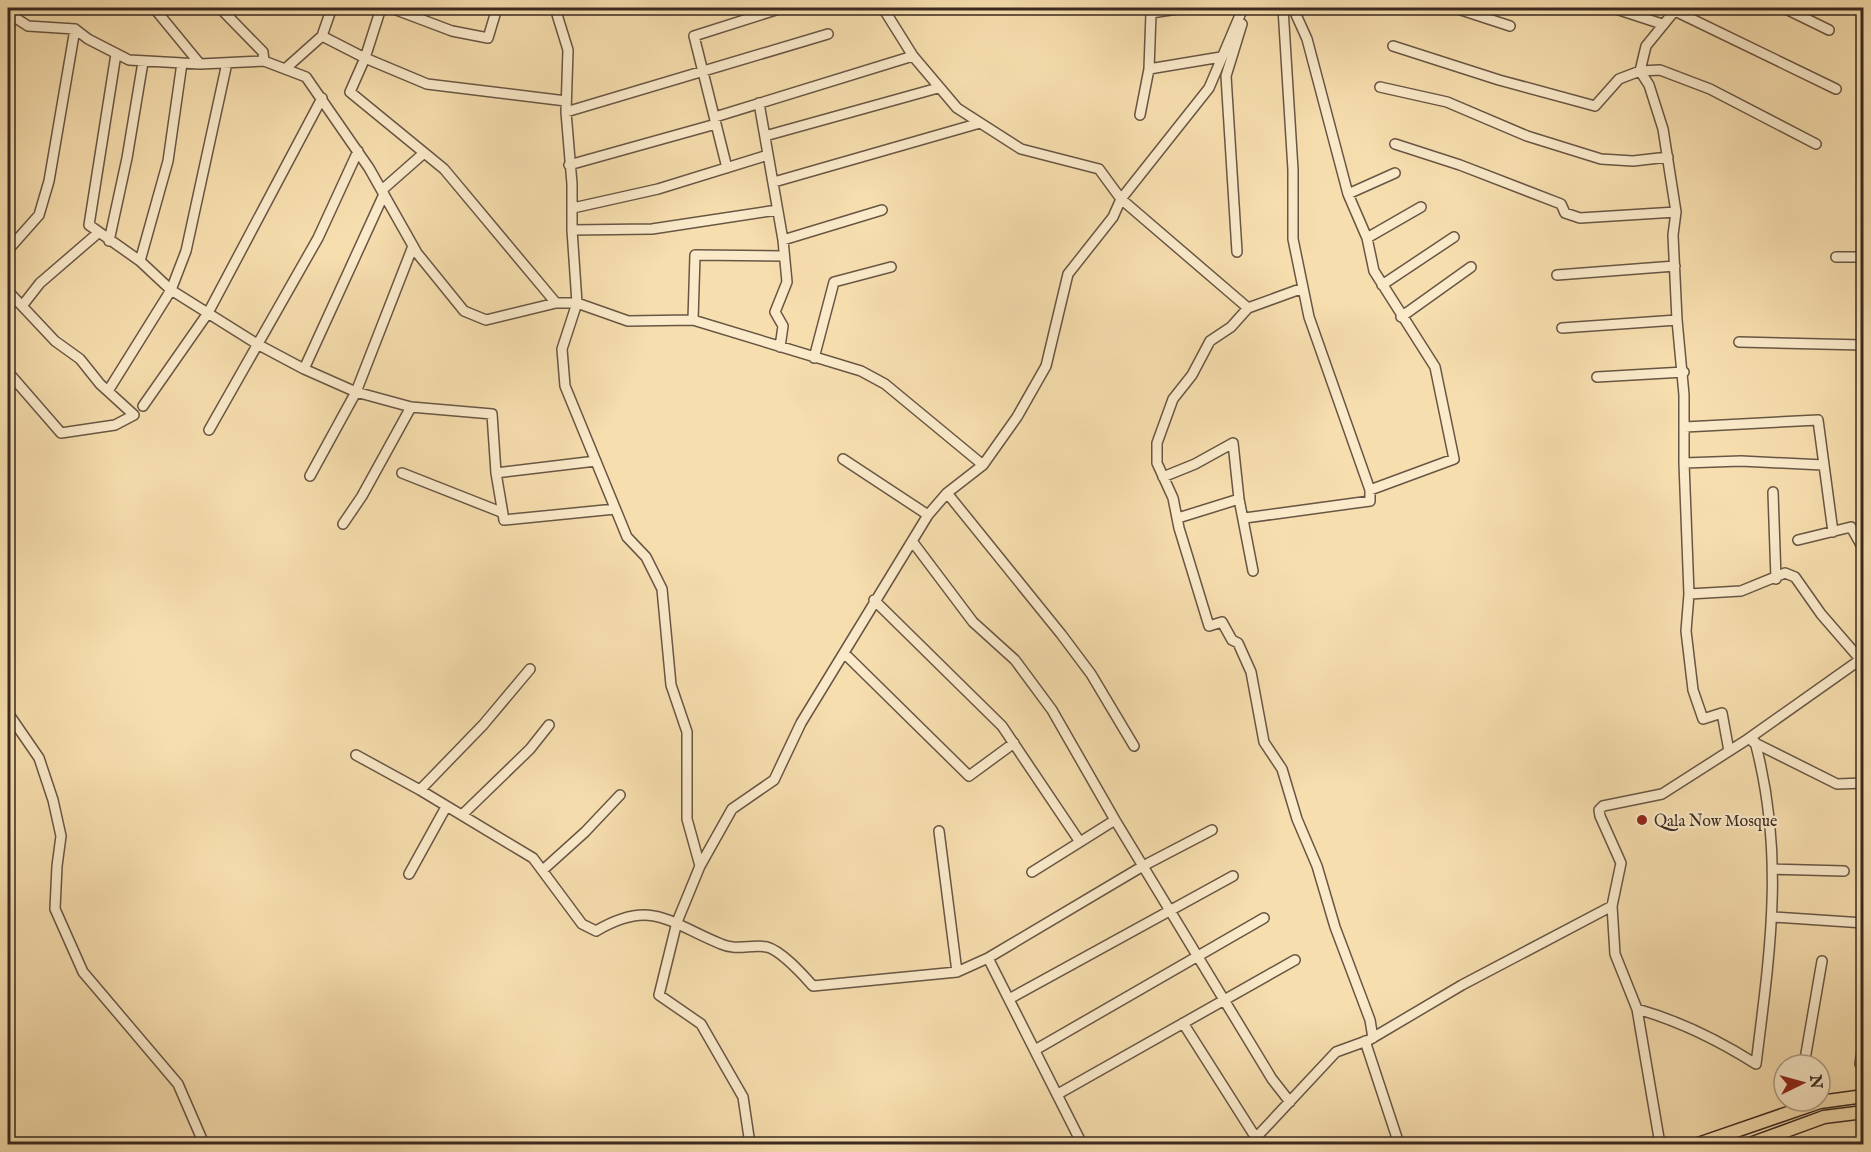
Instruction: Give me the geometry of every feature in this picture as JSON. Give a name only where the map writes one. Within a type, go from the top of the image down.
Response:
[{"type":"main road","points":[[1698,1144],[1725,1137],[1804,1107],[1863,1096]]},
{"type":"main road","points":[[1750,1144],[1814,1120],[1863,1112]]},
{"type":"street","points":[[154,8],[200,64]]},
{"type":"street","points":[[220,8],[263,52],[264,61]]},
{"type":"street","points":[[381,8],[365,58],[350,92],[444,169],[556,303]]},
{"type":"street","points":[[391,8],[452,31],[488,38],[497,8]]},
{"type":"street","points":[[555,8],[568,50],[566,112],[577,303],[562,349],[565,386],[627,537],[646,557],[662,589],[671,685],[687,732],[687,819],[699,866]]},
{"type":"street","points":[[727,168],[701,74],[694,38],[696,34],[782,8]]},
{"type":"street","points":[[883,8],[913,56],[957,108],[1022,149],[1099,169],[1121,199],[1248,308]]},
{"type":"street","points":[[1140,115],[1149,69],[1150,10],[1184,8]]},
{"type":"street","points":[[750,1144],[743,1097],[701,1024],[660,995],[677,922],[699,866],[732,809],[774,780],[801,723],[928,515],[947,493],[983,465],[1017,417],[1046,366],[1068,274],[1113,217],[1121,199],[1209,88],[1243,8]]},
{"type":"street","points":[[1237,252],[1226,76],[1249,8]]},
{"type":"street","points":[[1245,518],[1370,501],[1370,490],[1308,317],[1293,239],[1293,170],[1283,8]]},
{"type":"street","points":[[1293,8],[1307,39],[1348,194],[1367,238],[1374,271],[1401,317],[1435,367],[1454,459],[1370,490]]},
{"type":"street","points":[[1455,8],[1510,26]]},
{"type":"street","points":[[1613,8],[1662,24]]},
{"type":"street","points":[[1784,8],[1829,30]]},
{"type":"street","points":[[1729,751],[1722,713],[1703,719],[1693,690],[1686,631],[1689,594],[1684,463],[1684,372],[1677,320],[1676,212],[1663,129],[1649,86],[1640,71],[1646,46],[1676,9],[1836,89]]},
{"type":"street","points":[[8,13],[28,26],[75,29],[116,54],[143,62],[200,64],[264,61],[306,77],[358,151],[413,246],[464,311],[486,320],[556,303],[577,303],[628,321],[693,320],[861,371],[885,384],[983,465]]},
{"type":"street","points":[[285,69],[322,36],[330,13]]},
{"type":"street","points":[[8,250],[39,215],[49,181],[75,29]]},
{"type":"street","points":[[566,112],[701,74],[828,34]]},
{"type":"street","points":[[322,36],[365,58],[427,84],[566,101]]},
{"type":"street","points":[[1393,46],[1498,80],[1595,106],[1618,79],[1640,71],[1660,70],[1710,89],[1816,144]]},
{"type":"street","points":[[116,54],[89,225],[140,261],[171,290],[257,344],[304,369],[356,392],[411,407],[492,414],[496,472],[504,520],[615,509]]},
{"type":"street","points":[[569,165],[913,56]]},
{"type":"street","points":[[1149,69],[1221,57]]},
{"type":"street","points":[[109,241],[127,158],[143,62]]},
{"type":"street","points":[[140,261],[168,161],[182,63]]},
{"type":"street","points":[[108,391],[171,290],[186,251],[227,63]]},
{"type":"street","points":[[1214,75],[1226,76]]},
{"type":"street","points":[[1380,87],[1447,102],[1527,136],[1601,159],[1634,161],[1668,156]]},
{"type":"street","points":[[765,136],[938,88]]},
{"type":"street","points":[[143,406],[208,313],[322,98]]},
{"type":"street","points":[[759,103],[783,240],[786,282],[775,312],[783,326],[780,346]]},
{"type":"street","points":[[774,182],[980,123]]},
{"type":"street","points":[[1395,144],[1460,165],[1561,204],[1565,213],[1580,218],[1676,212]]},
{"type":"street","points":[[209,430],[318,238],[358,151]]},
{"type":"street","points":[[304,369],[383,192],[424,153]]},
{"type":"street","points":[[573,208],[658,189],[768,155]]},
{"type":"street","points":[[1348,194],[1395,173]]},
{"type":"street","points":[[1367,238],[1421,207]]},
{"type":"street","points":[[572,230],[652,229],[777,210]]},
{"type":"street","points":[[783,240],[882,210]]},
{"type":"street","points":[[22,306],[40,284],[98,233]]},
{"type":"street","points":[[1382,285],[1454,237]]},
{"type":"street","points":[[310,476],[356,392],[413,246]]},
{"type":"street","points":[[693,320],[695,255],[784,256]]},
{"type":"street","points":[[1836,257],[1863,257]]},
{"type":"street","points":[[1557,275],[1675,266]]},
{"type":"street","points":[[814,358],[834,282],[891,267]]},
{"type":"street","points":[[1401,317],[1471,267]]},
{"type":"street","points":[[1303,288],[1248,308],[1231,327],[1210,341],[1192,375],[1173,399],[1157,443],[1157,463],[1173,498],[1179,528],[1209,626],[1222,622],[1232,640],[1238,643],[1251,672],[1264,742],[1282,769],[1297,819],[1317,866],[1335,927],[1370,1020],[1369,1040],[1399,1144]]},
{"type":"street","points":[[8,292],[55,341],[80,359],[108,391],[134,415],[115,425],[61,433],[8,372]]},
{"type":"street","points":[[1562,328],[1677,320]]},
{"type":"street","points":[[1739,342],[1863,345]]},
{"type":"street","points":[[1597,377],[1684,372]]},
{"type":"street","points":[[343,524],[362,496],[411,407]]},
{"type":"street","points":[[1685,427],[1818,420],[1833,532]]},
{"type":"street","points":[[1163,477],[1195,464],[1233,443],[1239,499],[1245,518],[1253,571]]},
{"type":"street","points":[[843,459],[928,515]]},
{"type":"street","points":[[496,472],[596,461]]},
{"type":"street","points":[[1684,463],[1741,461],[1823,465]]},
{"type":"street","points":[[402,473],[501,512]]},
{"type":"street","points":[[1773,492],[1776,579]]},
{"type":"street","points":[[947,493],[1067,642],[1091,675],[1134,746]]},
{"type":"street","points":[[1178,518],[1239,499]]},
{"type":"street","points":[[1798,540],[1851,527],[1863,550]]},
{"type":"street","points":[[912,541],[973,622],[1015,660],[1052,710],[1115,820],[1272,1079],[1290,1102]]},
{"type":"street","points":[[1660,1144],[1637,1009],[1615,954],[1612,906],[1621,863],[1599,810],[1603,806],[1662,794],[1729,751],[1751,741],[1862,658],[1821,614],[1795,577],[1785,573],[1776,579],[1741,591],[1689,594]]},
{"type":"street","points":[[874,600],[1002,726],[1080,842]]},
{"type":"street","points":[[844,653],[969,776],[1014,743]]},
{"type":"street","points":[[420,790],[483,725],[530,669]]},
{"type":"street","points":[[8,713],[39,758],[53,800],[61,836],[55,909],[83,972],[178,1084],[204,1144]]},
{"type":"street","points":[[462,815],[530,749],[549,725]]},
{"type":"street","points":[[1751,741],[1837,784],[1863,783]]},
{"type":"street","points":[[1637,1009],[1666,1017],[1721,1042],[1756,1064],[1773,917],[1771,815],[1751,741]]},
{"type":"street","points":[[356,755],[534,858],[544,868],[554,888],[582,924],[596,931],[619,917],[652,914],[677,922],[724,945],[768,947],[794,965],[813,986],[957,972],[987,958],[1143,866],[1212,830]]},
{"type":"street","points":[[544,868],[585,832],[620,795]]},
{"type":"street","points":[[409,874],[446,807]]},
{"type":"street","points":[[1032,872],[1115,820]]},
{"type":"street","points":[[939,831],[957,972]]},
{"type":"street","points":[[1772,869],[1844,871]]},
{"type":"street","points":[[1009,999],[1233,876]]},
{"type":"street","points":[[1183,1023],[1253,1141],[1336,1052],[1369,1040],[1462,985],[1612,906]]},
{"type":"street","points":[[1773,917],[1863,923]]},
{"type":"street","points":[[1035,1050],[1264,918]]},
{"type":"street","points":[[987,958],[1082,1144]]},
{"type":"street","points":[[1058,1094],[1295,960]]},
{"type":"street","points":[[1806,1053],[1822,961]]},
{"type":"street","points":[[1860,1064],[1863,1036]]},
{"type":"place","name":"Qala Now Mosque","points":[[1642,820]]}]
